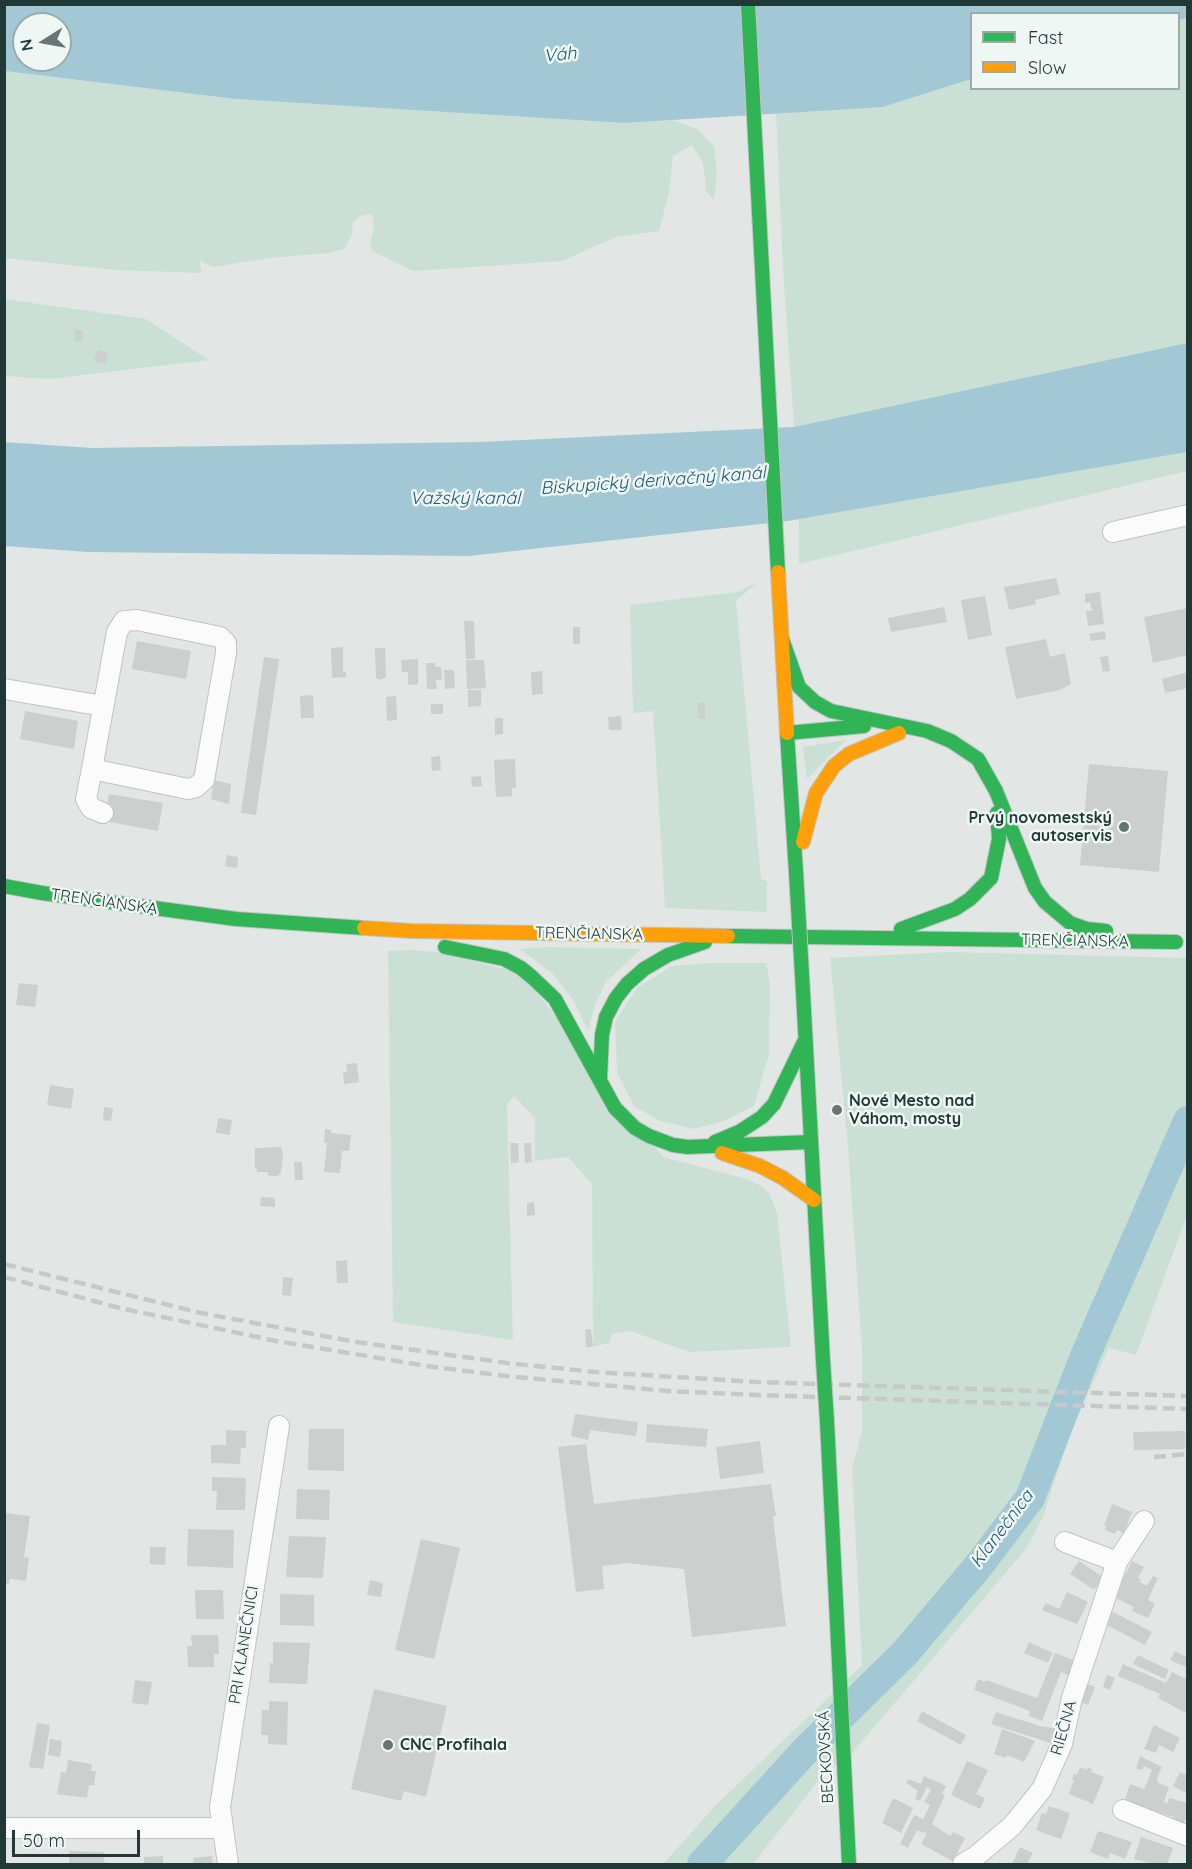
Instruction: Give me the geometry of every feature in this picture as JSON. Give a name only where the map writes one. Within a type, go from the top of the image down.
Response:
[{"type":"main road","name":"BECKOVSKÁ","points":[[748,4],[768,402],[827,1421],[841,1741],[849,1864]]},
{"type":"main road","points":[[782,639],[799,687],[815,702],[831,711],[927,730],[951,741],[978,759],[996,791],[1035,888],[1045,902],[1059,915],[1087,928],[1182,942]]},
{"type":"main road","points":[[787,733],[892,723]]},
{"type":"main road","points":[[796,872],[812,804],[816,793],[834,766],[849,754],[874,742],[895,734],[927,730]]},
{"type":"main road","points":[[875,937],[919,924],[955,909],[970,899],[991,878],[999,839],[996,791]]},
{"type":"main road","name":"TRENČIANSKA","points":[[4,886],[236,919],[294,925],[412,931],[1182,942]]},
{"type":"main road","points":[[412,931],[442,946],[504,959],[527,973],[555,999],[615,1108],[635,1128],[649,1136],[673,1145],[703,1147],[810,1142]]},
{"type":"main road","points":[[600,1079],[602,1035],[606,1017],[627,984],[644,969],[668,955],[722,936]]},
{"type":"main road","points":[[703,1147],[739,1132],[762,1117],[774,1104],[805,1039]]},
{"type":"main road","points":[[703,1147],[760,1166],[783,1178],[814,1200]]},
{"type":"street","points":[[1113,532],[1188,515]]},
{"type":"street","points":[[92,769],[188,789],[196,787],[204,780],[226,643],[220,637],[136,620],[124,621],[117,632],[86,799],[91,808],[103,813]]},
{"type":"street","points":[[4,689],[103,706]]},
{"type":"street","name":"PRI KLANEČNICI","points":[[228,1864],[220,1807],[279,1426]]},
{"type":"street","name":"RIEČNA","points":[[963,1864],[975,1857],[1012,1826],[1042,1788],[1062,1744],[1072,1698],[1117,1562],[1144,1521]]},
{"type":"street","points":[[1065,1542],[1117,1562]]},
{"type":"street","points":[[1123,1810],[1188,1836]]},
{"type":"street","points":[[4,1828],[222,1828]]},
{"type":"green space","points":[[1187,18],[1187,343],[794,427],[783,270],[776,112],[883,107],[970,79],[970,90],[1180,90],[1180,20]]},
{"type":"green space","points":[[5,71],[235,99],[624,123],[673,120],[699,130],[714,147],[717,174],[714,200],[706,191],[703,163],[692,145],[673,156],[669,193],[659,231],[616,237],[562,261],[413,271],[372,251],[370,242],[374,228],[372,214],[360,216],[353,222],[352,235],[344,249],[213,267],[199,260],[202,273],[115,270],[5,258]]},
{"type":"green space","points":[[4,299],[146,319],[209,360],[49,379],[5,376]]},
{"type":"green space","points":[[1187,452],[1187,471],[799,564],[799,519]]},
{"type":"green space","points":[[758,582],[736,601],[761,879],[767,881],[767,912],[665,908],[653,711],[633,713],[630,605],[737,592]]},
{"type":"green space","points":[[846,740],[807,779],[803,747]]},
{"type":"green space","points":[[548,947],[641,949],[605,983],[595,1005],[588,1030],[573,1000],[552,973],[520,949]]},
{"type":"green space","points":[[388,951],[435,952],[522,973],[663,1157],[747,1179],[760,1185],[769,1193],[777,1213],[791,1347],[690,1352],[630,1331],[612,1334],[609,1343],[593,1346],[592,1184],[568,1157],[535,1161],[535,1118],[514,1096],[507,1104],[513,1340],[393,1322]]},
{"type":"green space","points":[[949,952],[1187,958],[1187,1215],[1136,1355],[1109,1348],[1071,1431],[1043,1517],[1026,1549],[847,1759],[827,1770],[753,1864],[663,1864],[714,1807],[862,1665],[852,1469],[862,1432],[862,1350],[848,1147],[830,958]]},
{"type":"green space","points":[[766,963],[770,982],[769,1054],[754,1106],[724,1121],[694,1129],[660,1121],[634,1106],[617,1073],[615,1022],[637,988],[672,966]]},
{"type":"water","name":"Váh","points":[[5,5],[1187,5],[1187,18],[1180,20],[1180,12],[970,12],[970,79],[883,107],[624,123],[235,99],[13,72],[72,72],[72,12],[12,12],[12,72],[5,71]]},
{"type":"water","name":"Važský kanál","points":[[1187,343],[1187,452],[788,521],[468,556],[87,552],[5,546],[4,442],[92,448],[480,442],[794,427]]},
{"type":"building","points":[[75,330],[83,330],[83,341],[75,341]]},
{"type":"building","points":[[97,350],[108,353],[106,364],[94,361]]},
{"type":"building","points":[[1056,578],[1060,594],[1035,600],[1036,604],[1009,610],[1004,587]]},
{"type":"building","points":[[1100,592],[1104,624],[1088,626],[1086,611],[1092,611],[1090,602],[1085,603],[1085,594]]},
{"type":"building","points":[[985,596],[992,635],[968,640],[961,600]]},
{"type":"building","points":[[944,607],[947,622],[891,632],[888,618]]},
{"type":"building","points":[[1188,608],[1188,655],[1153,663],[1144,617]]},
{"type":"building","points":[[464,621],[474,621],[475,659],[466,659]]},
{"type":"building","points":[[573,627],[580,627],[580,644],[573,644]]},
{"type":"building","points":[[1105,631],[1106,639],[1091,641],[1089,634]]},
{"type":"building","points":[[1046,639],[1050,657],[1065,653],[1071,684],[1060,690],[1016,699],[1005,647]]},
{"type":"building","points":[[137,641],[191,651],[186,679],[132,669]]},
{"type":"building","points":[[343,647],[343,672],[346,672],[346,677],[332,678],[331,648]]},
{"type":"building","points":[[375,648],[385,648],[386,677],[380,680],[376,678]]},
{"type":"building","points":[[1108,656],[1110,671],[1103,672],[1100,657]]},
{"type":"building","points":[[264,657],[279,659],[256,815],[241,813]]},
{"type":"building","points":[[418,659],[418,684],[408,685],[408,672],[402,672],[401,660]]},
{"type":"building","points":[[466,660],[484,660],[486,688],[467,689]]},
{"type":"building","points":[[426,663],[435,663],[435,667],[441,667],[442,680],[436,680],[437,689],[427,689]]},
{"type":"building","points":[[444,670],[454,670],[455,688],[445,689]]},
{"type":"building","points":[[542,671],[543,694],[532,695],[531,672]]},
{"type":"building","points":[[1188,672],[1188,688],[1165,693],[1162,679]]},
{"type":"building","points":[[468,690],[481,690],[481,706],[468,707]]},
{"type":"building","points":[[313,695],[314,718],[301,718],[300,696]]},
{"type":"building","points":[[396,696],[397,720],[387,721],[386,697]]},
{"type":"building","points":[[705,702],[705,719],[698,718],[698,703]]},
{"type":"building","points":[[431,704],[443,704],[443,714],[431,714]]},
{"type":"building","points":[[25,711],[78,721],[74,749],[20,739]]},
{"type":"building","points":[[621,716],[622,730],[609,730],[608,717]]},
{"type":"building","points":[[495,718],[503,718],[503,734],[495,735]]},
{"type":"building","points":[[440,756],[441,770],[432,771],[431,757]]},
{"type":"building","points":[[515,759],[516,787],[512,788],[512,796],[496,797],[494,760]]},
{"type":"building","points":[[1089,764],[1168,771],[1159,872],[1080,865]]},
{"type":"building","points":[[481,776],[482,786],[472,787],[471,777]]},
{"type":"building","points":[[214,780],[231,784],[229,804],[211,799]]},
{"type":"building","points":[[109,794],[163,803],[158,831],[104,821]]},
{"type":"building","points":[[227,855],[238,857],[237,868],[225,866]]},
{"type":"building","points":[[19,983],[38,985],[35,1007],[16,1005]]},
{"type":"building","points":[[357,1063],[359,1082],[344,1084],[343,1072],[347,1072],[346,1064]]},
{"type":"building","points":[[50,1085],[74,1089],[71,1109],[47,1105]]},
{"type":"building","points":[[104,1107],[113,1108],[111,1121],[103,1120]]},
{"type":"building","points":[[218,1118],[232,1120],[230,1135],[216,1133]]},
{"type":"building","points":[[325,1129],[331,1130],[331,1133],[351,1135],[349,1151],[342,1151],[340,1173],[324,1172],[327,1143],[324,1143]]},
{"type":"building","points":[[510,1143],[518,1143],[519,1162],[511,1163]]},
{"type":"building","points":[[524,1143],[531,1143],[532,1162],[525,1163]]},
{"type":"building","points":[[281,1147],[283,1155],[281,1173],[272,1176],[268,1175],[268,1172],[257,1172],[255,1148]]},
{"type":"building","points":[[294,1162],[302,1162],[303,1180],[295,1180]]},
{"type":"building","points":[[261,1197],[275,1198],[275,1207],[260,1206]]},
{"type":"building","points":[[534,1202],[535,1215],[527,1216],[527,1203]]},
{"type":"building","points":[[347,1260],[348,1283],[337,1283],[336,1261]]},
{"type":"building","points":[[283,1277],[293,1278],[291,1296],[282,1295]]},
{"type":"building","points":[[585,1329],[591,1329],[593,1347],[586,1347]]},
{"type":"building","points":[[575,1414],[638,1422],[636,1436],[590,1430],[588,1440],[571,1436]]},
{"type":"building","points":[[647,1424],[708,1429],[706,1447],[646,1442]]},
{"type":"building","points":[[309,1429],[344,1429],[344,1471],[308,1470]]},
{"type":"building","points":[[226,1430],[246,1431],[246,1448],[241,1448],[240,1464],[211,1463],[211,1445],[226,1445]]},
{"type":"building","points":[[1185,1431],[1185,1449],[1134,1450],[1133,1432]]},
{"type":"building","points":[[760,1441],[764,1473],[720,1479],[716,1447]]},
{"type":"building","points":[[586,1444],[594,1504],[771,1484],[786,1626],[692,1637],[684,1569],[627,1563],[602,1566],[604,1589],[576,1592],[558,1447]]},
{"type":"building","points":[[212,1477],[246,1478],[245,1510],[216,1510],[217,1491],[212,1491]]},
{"type":"building","points":[[297,1489],[330,1490],[329,1520],[296,1519]]},
{"type":"building","points":[[1112,1504],[1132,1512],[1124,1533],[1117,1530],[1115,1534],[1105,1530],[1104,1525]]},
{"type":"building","points":[[4,1513],[30,1516],[24,1557],[29,1558],[26,1581],[10,1579],[9,1584],[4,1583]]},
{"type":"building","points":[[188,1529],[234,1530],[233,1568],[187,1566]]},
{"type":"building","points":[[289,1536],[326,1537],[323,1578],[286,1577]]},
{"type":"building","points":[[421,1539],[460,1548],[434,1659],[395,1650]]},
{"type":"building","points":[[150,1547],[166,1547],[165,1565],[150,1564]]},
{"type":"building","points":[[1079,1561],[1103,1577],[1094,1590],[1070,1574]]},
{"type":"building","points":[[1132,1561],[1144,1567],[1138,1578],[1141,1579],[1140,1582],[1147,1586],[1153,1576],[1158,1578],[1148,1600],[1155,1604],[1148,1618],[1132,1611],[1134,1607],[1114,1597]]},
{"type":"building","points":[[370,1580],[383,1583],[381,1597],[367,1595]]},
{"type":"building","points":[[195,1590],[223,1590],[224,1619],[196,1619]]},
{"type":"building","points":[[1067,1592],[1088,1602],[1077,1624],[1042,1610],[1046,1603],[1059,1609]]},
{"type":"building","points":[[280,1594],[314,1595],[314,1626],[280,1625]]},
{"type":"building","points":[[1111,1611],[1152,1632],[1145,1645],[1105,1624]]},
{"type":"building","points":[[191,1635],[218,1635],[219,1654],[214,1654],[214,1667],[188,1667],[187,1646],[192,1646]]},
{"type":"building","points":[[273,1642],[310,1643],[307,1684],[269,1683],[270,1663],[273,1663]]},
{"type":"building","points":[[1029,1642],[1053,1653],[1048,1663],[1024,1653]]},
{"type":"building","points":[[1175,1651],[1188,1658],[1188,1668],[1170,1660]]},
{"type":"building","points":[[1055,1653],[1080,1663],[1075,1678],[1061,1672],[1042,1721],[1029,1716],[1030,1711],[974,1690],[978,1679],[985,1682],[986,1680],[1037,1698]]},
{"type":"building","points":[[1138,1655],[1169,1670],[1165,1679],[1133,1664]]},
{"type":"building","points":[[1123,1664],[1166,1683],[1172,1672],[1188,1680],[1186,1713],[1158,1698],[1160,1694],[1118,1676]]},
{"type":"building","points":[[1107,1675],[1115,1678],[1110,1690],[1103,1687]]},
{"type":"building","points":[[135,1680],[152,1682],[148,1705],[132,1703]]},
{"type":"building","points":[[1082,1682],[1095,1687],[1088,1705],[1076,1700]]},
{"type":"building","name":"CNC Profihala","points":[[374,1689],[447,1706],[426,1797],[404,1791],[401,1801],[351,1789]]},
{"type":"building","points":[[269,1701],[288,1702],[287,1745],[268,1744],[268,1735],[261,1735],[262,1710],[269,1710]]},
{"type":"building","points":[[922,1711],[966,1735],[961,1745],[917,1721]]},
{"type":"building","points":[[996,1712],[1040,1726],[1059,1729],[1054,1744],[991,1724]]},
{"type":"building","points":[[37,1723],[50,1725],[43,1769],[29,1767]]},
{"type":"building","points":[[1154,1725],[1180,1738],[1173,1752],[1159,1745],[1156,1753],[1144,1749]]},
{"type":"building","points":[[1002,1729],[1035,1741],[1024,1762],[1007,1755],[1006,1758],[994,1754]]},
{"type":"building","points":[[50,1739],[62,1741],[60,1757],[48,1755]]},
{"type":"building","points":[[1140,1756],[1162,1767],[1157,1778],[1158,1783],[1169,1787],[1164,1802],[1168,1803],[1169,1798],[1188,1803],[1188,1821],[1185,1820],[1183,1824],[1172,1820],[1174,1817],[1124,1802],[1130,1784],[1144,1789],[1152,1770],[1144,1766],[1142,1770],[1136,1768]]},
{"type":"building","points":[[68,1760],[92,1764],[91,1771],[96,1771],[94,1785],[89,1785],[87,1798],[57,1794],[61,1772],[66,1773]]},
{"type":"building","points":[[967,1761],[988,1770],[976,1794],[985,1798],[980,1809],[951,1795]]},
{"type":"building","points":[[1080,1767],[1087,1770],[1088,1767],[1092,1769],[1091,1772],[1104,1777],[1093,1804],[1069,1794],[1074,1774],[1077,1775]]},
{"type":"building","points":[[1180,1772],[1188,1776],[1188,1794],[1173,1786]]},
{"type":"building","points":[[924,1776],[946,1786],[942,1794],[945,1795],[932,1824],[950,1836],[953,1832],[965,1838],[953,1861],[921,1844],[927,1833],[925,1832],[917,1830],[908,1848],[900,1844],[914,1815],[923,1819],[930,1805],[924,1802],[931,1790],[927,1787],[920,1801],[915,1799],[918,1791],[906,1783],[908,1779],[921,1784]]},
{"type":"building","points":[[893,1798],[913,1808],[901,1833],[882,1823]]},
{"type":"building","points":[[1049,1806],[1070,1813],[1061,1839],[1036,1830],[1042,1813],[1046,1814]]},
{"type":"building","points":[[1098,1831],[1132,1842],[1125,1859],[1110,1853],[1108,1859],[1090,1852]]},
{"type":"building","points":[[1141,1837],[1173,1848],[1167,1864],[1153,1864],[1134,1859]]},
{"type":"building","points":[[1020,1847],[1033,1853],[1027,1864],[1012,1864]]},
{"type":"building","points":[[69,1851],[104,1852],[104,1862],[107,1864],[69,1864]]},
{"type":"building","points":[[163,1856],[163,1864],[144,1864],[144,1857]]},
{"type":"building","points":[[212,1856],[213,1864],[194,1864],[193,1858]]},
{"type":"waterway","name":"Klanečnica","points":[[702,1864],[805,1751],[904,1654],[980,1564],[1030,1498],[1085,1356],[1188,1121]]},
{"type":"railway","points":[[4,1264],[201,1313],[356,1342],[507,1363],[595,1372],[757,1382],[1188,1396]]},
{"type":"railway","points":[[4,1277],[120,1308],[276,1341],[433,1367],[506,1376],[668,1391],[1188,1409]]},
{"type":"railway","points":[[1154,1457],[1188,1454]]},
{"type":"traffic: fast","points":[[748,4],[778,572]]},
{"type":"traffic: fast","points":[[782,639],[799,687],[815,702],[831,711],[927,731],[951,741],[978,759],[996,791],[1035,888],[1045,902],[1070,923],[1087,929],[1106,931]]},
{"type":"traffic: fast","points":[[796,872],[787,733],[864,726]]},
{"type":"traffic: fast","points":[[901,929],[955,909],[970,899],[991,878],[999,839],[997,813]]},
{"type":"traffic: fast","points":[[796,872],[803,992]]},
{"type":"traffic: fast","points":[[4,886],[236,919],[364,928]]},
{"type":"traffic: fast","points":[[728,936],[1176,942]]},
{"type":"traffic: fast","points":[[600,1079],[602,1035],[606,1017],[616,998],[627,984],[644,969],[668,955],[705,942]]},
{"type":"traffic: fast","points":[[445,947],[504,959],[533,978],[555,999],[615,1108],[635,1128],[649,1136],[673,1145],[688,1147],[810,1142]]},
{"type":"traffic: fast","points":[[803,992],[823,1361]]},
{"type":"traffic: fast","points":[[715,1142],[739,1132],[762,1117],[774,1104],[804,1042]]},
{"type":"traffic: fast","points":[[823,1361],[827,1421]]},
{"type":"traffic: fast","points":[[827,1421],[849,1864]]},
{"type":"traffic: slow","points":[[778,572],[787,733]]},
{"type":"traffic: slow","points":[[803,842],[816,793],[834,766],[849,754],[899,733]]},
{"type":"traffic: slow","points":[[364,928],[412,931],[728,936]]},
{"type":"traffic: slow","points":[[722,1153],[760,1166],[783,1178],[814,1200]]},
{"type":"place","name":"Prvý novomestský autoservis","points":[[1124,827]]},
{"type":"place","name":"Nové Mesto nad Váhom, mosty","points":[[837,1110]]},
{"type":"place","name":"CNC Profihala","points":[[388,1745]]},
{"type":"water label","name":"Biskupický derivačný kanál","points":[[653,481]]}]
